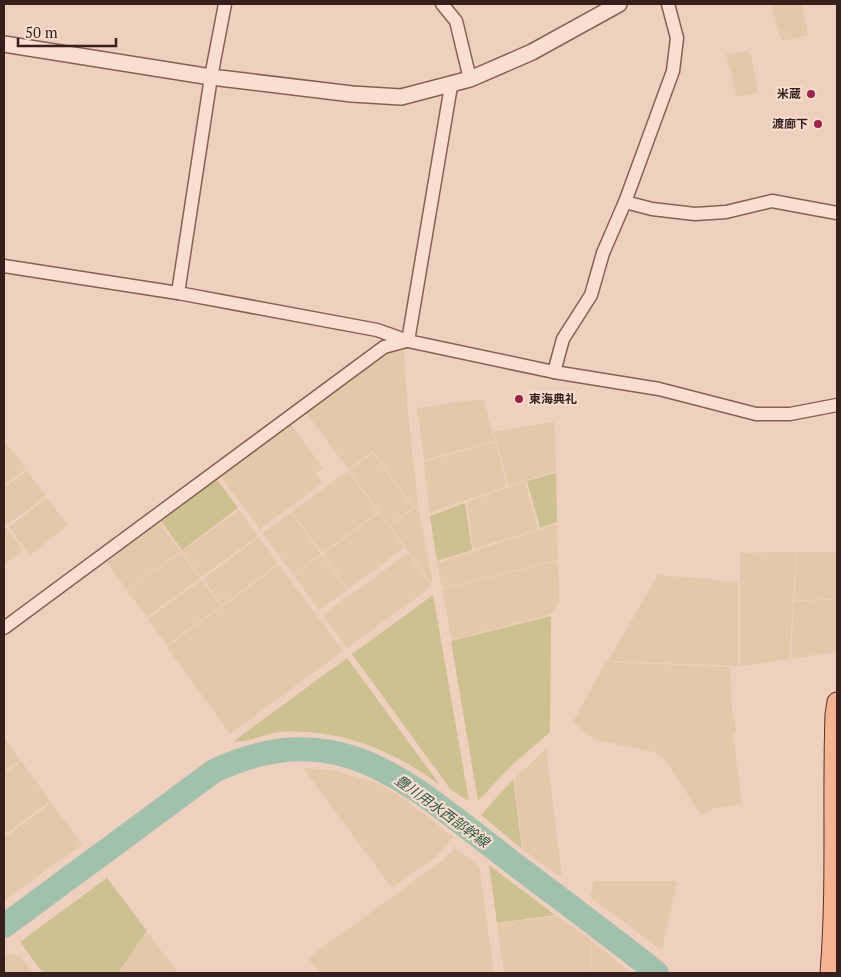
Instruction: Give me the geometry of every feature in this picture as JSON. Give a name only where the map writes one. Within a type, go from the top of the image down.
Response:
[{"type":"main road","points":[[830,973],[835,917],[835,715],[837,702]]},
{"type":"street","points":[[178,293],[211,77],[225,4]]},
{"type":"street","points":[[442,4],[456,21],[470,80]]},
{"type":"street","points":[[4,44],[211,77],[352,94],[401,97],[470,80],[532,52],[619,4]]},
{"type":"street","points":[[554,372],[563,339],[591,295],[603,253],[625,202],[673,71],[677,38],[668,4]]},
{"type":"street","points":[[408,341],[451,86]]},
{"type":"street","points":[[625,202],[652,209],[695,214],[726,212],[772,201],[837,212]]},
{"type":"street","points":[[4,266],[178,293],[377,330],[408,341],[554,372],[659,389],[756,414],[790,414],[837,405]]},
{"type":"street","points":[[4,628],[384,347],[408,341]]},
{"type":"shaded area","points":[[771,4],[801,4],[808,35],[782,41]]},
{"type":"shaded area","points":[[748,51],[751,55],[758,92],[737,97],[726,54]]},
{"type":"shaded area","points":[[397,349],[404,349],[407,403],[418,505],[414,507],[373,451],[348,469],[305,411],[382,354]]},
{"type":"shaded area","points":[[483,399],[495,441],[424,460],[417,408]]},
{"type":"shaded area","points":[[289,422],[323,468],[315,473],[322,483],[260,529],[219,474]]},
{"type":"shaded area","points":[[554,422],[556,471],[509,486],[494,432]]},
{"type":"shaded area","points":[[495,442],[507,486],[430,513],[424,462]]},
{"type":"shaded area","points":[[7,444],[26,469],[4,485],[4,446]]},
{"type":"shaded area","points":[[373,453],[413,508],[389,525],[349,470]]},
{"type":"shaded area","points":[[27,471],[46,496],[7,525],[4,520],[4,488]]},
{"type":"shaded area","points":[[348,471],[378,512],[322,553],[292,512]]},
{"type":"shaded area","points":[[556,473],[557,522],[540,528],[527,481]]},
{"type":"shaded area","points":[[215,477],[238,508],[182,550],[159,518]]},
{"type":"shaded area","points":[[525,482],[538,529],[473,549],[467,502]]},
{"type":"shaded area","points":[[47,498],[68,525],[30,555],[9,527]]},
{"type":"shaded area","points":[[465,503],[472,550],[437,561],[430,516]]},
{"type":"shaded area","points":[[418,506],[433,585],[390,526]]},
{"type":"shaded area","points":[[239,510],[258,536],[201,577],[182,551]]},
{"type":"shaded area","points":[[291,513],[321,554],[293,575],[263,533]]},
{"type":"shaded area","points":[[379,513],[404,548],[348,589],[323,554]]},
{"type":"shaded area","points":[[157,519],[180,551],[127,590],[104,559]]},
{"type":"shaded area","points":[[557,524],[558,560],[442,588],[437,563]]},
{"type":"shaded area","points":[[6,528],[23,550],[4,565],[4,530]]},
{"type":"shaded area","points":[[259,537],[278,564],[222,605],[203,579]]},
{"type":"shaded area","points":[[837,545],[837,599],[794,600],[797,552],[836,552]]},
{"type":"shaded area","points":[[181,552],[200,578],[147,617],[127,591]]},
{"type":"shaded area","points":[[796,552],[789,659],[740,666],[740,553]]},
{"type":"shaded area","points":[[408,553],[432,586],[347,648],[323,615]]},
{"type":"shaded area","points":[[322,555],[347,590],[319,610],[294,575]]},
{"type":"shaded area","points":[[558,561],[559,602],[551,614],[452,640],[442,589]]},
{"type":"shaded area","points":[[279,565],[343,651],[230,734],[167,647]]},
{"type":"shaded area","points":[[658,575],[738,582],[738,666],[608,661]]},
{"type":"shaded area","points":[[201,580],[221,606],[167,645],[148,619]]},
{"type":"shaded area","points":[[433,595],[469,801],[451,790],[352,654]]},
{"type":"shaded area","points":[[837,600],[837,651],[791,659],[794,601]]},
{"type":"shaded area","points":[[551,616],[550,732],[512,765],[478,801],[451,641]]},
{"type":"shaded area","points":[[347,658],[440,785],[403,761],[364,744],[344,738],[323,734],[279,732],[239,742],[234,741]]},
{"type":"shaded area","points":[[606,662],[730,667],[731,701],[736,731],[733,736],[742,804],[712,809],[701,815],[665,760],[654,752],[594,739],[573,722]]},
{"type":"shaded area","points":[[4,738],[20,760],[4,771]]},
{"type":"shaded area","points":[[546,749],[562,878],[523,850],[514,779]]},
{"type":"shaded area","points":[[21,761],[50,801],[4,835],[4,774]]},
{"type":"shaded area","points":[[303,768],[337,771],[380,784],[405,799],[453,837],[435,857],[392,888]]},
{"type":"shaded area","points":[[513,779],[522,849],[481,815]]},
{"type":"shaded area","points":[[51,803],[82,844],[4,901],[4,838]]},
{"type":"shaded area","points":[[455,848],[479,866],[494,973],[320,973],[308,958],[442,861]]},
{"type":"shaded area","points":[[489,865],[555,915],[497,923]]},
{"type":"shaded area","points":[[107,878],[147,931],[118,973],[43,973],[20,942]]},
{"type":"shaded area","points":[[594,881],[677,881],[662,950],[590,897]]},
{"type":"shaded area","points":[[556,916],[591,940],[590,973],[504,973],[497,924]]},
{"type":"shaded area","points":[[147,932],[178,973],[119,973]]},
{"type":"shaded area","points":[[592,941],[631,973],[591,973]]},
{"type":"shaded area","points":[[8,954],[20,956],[33,973],[4,973],[4,956]]},
{"type":"waterway","name":"豊川用水西部幹線","points":[[4,926],[214,771],[259,755],[299,749],[336,753],[371,764],[404,782],[436,804],[657,973]]},
{"type":"place","name":"米蔵","points":[[811,94]]},
{"type":"place","name":"渡廊下","points":[[818,124]]},
{"type":"place","name":"東海典礼","points":[[519,399]]}]
